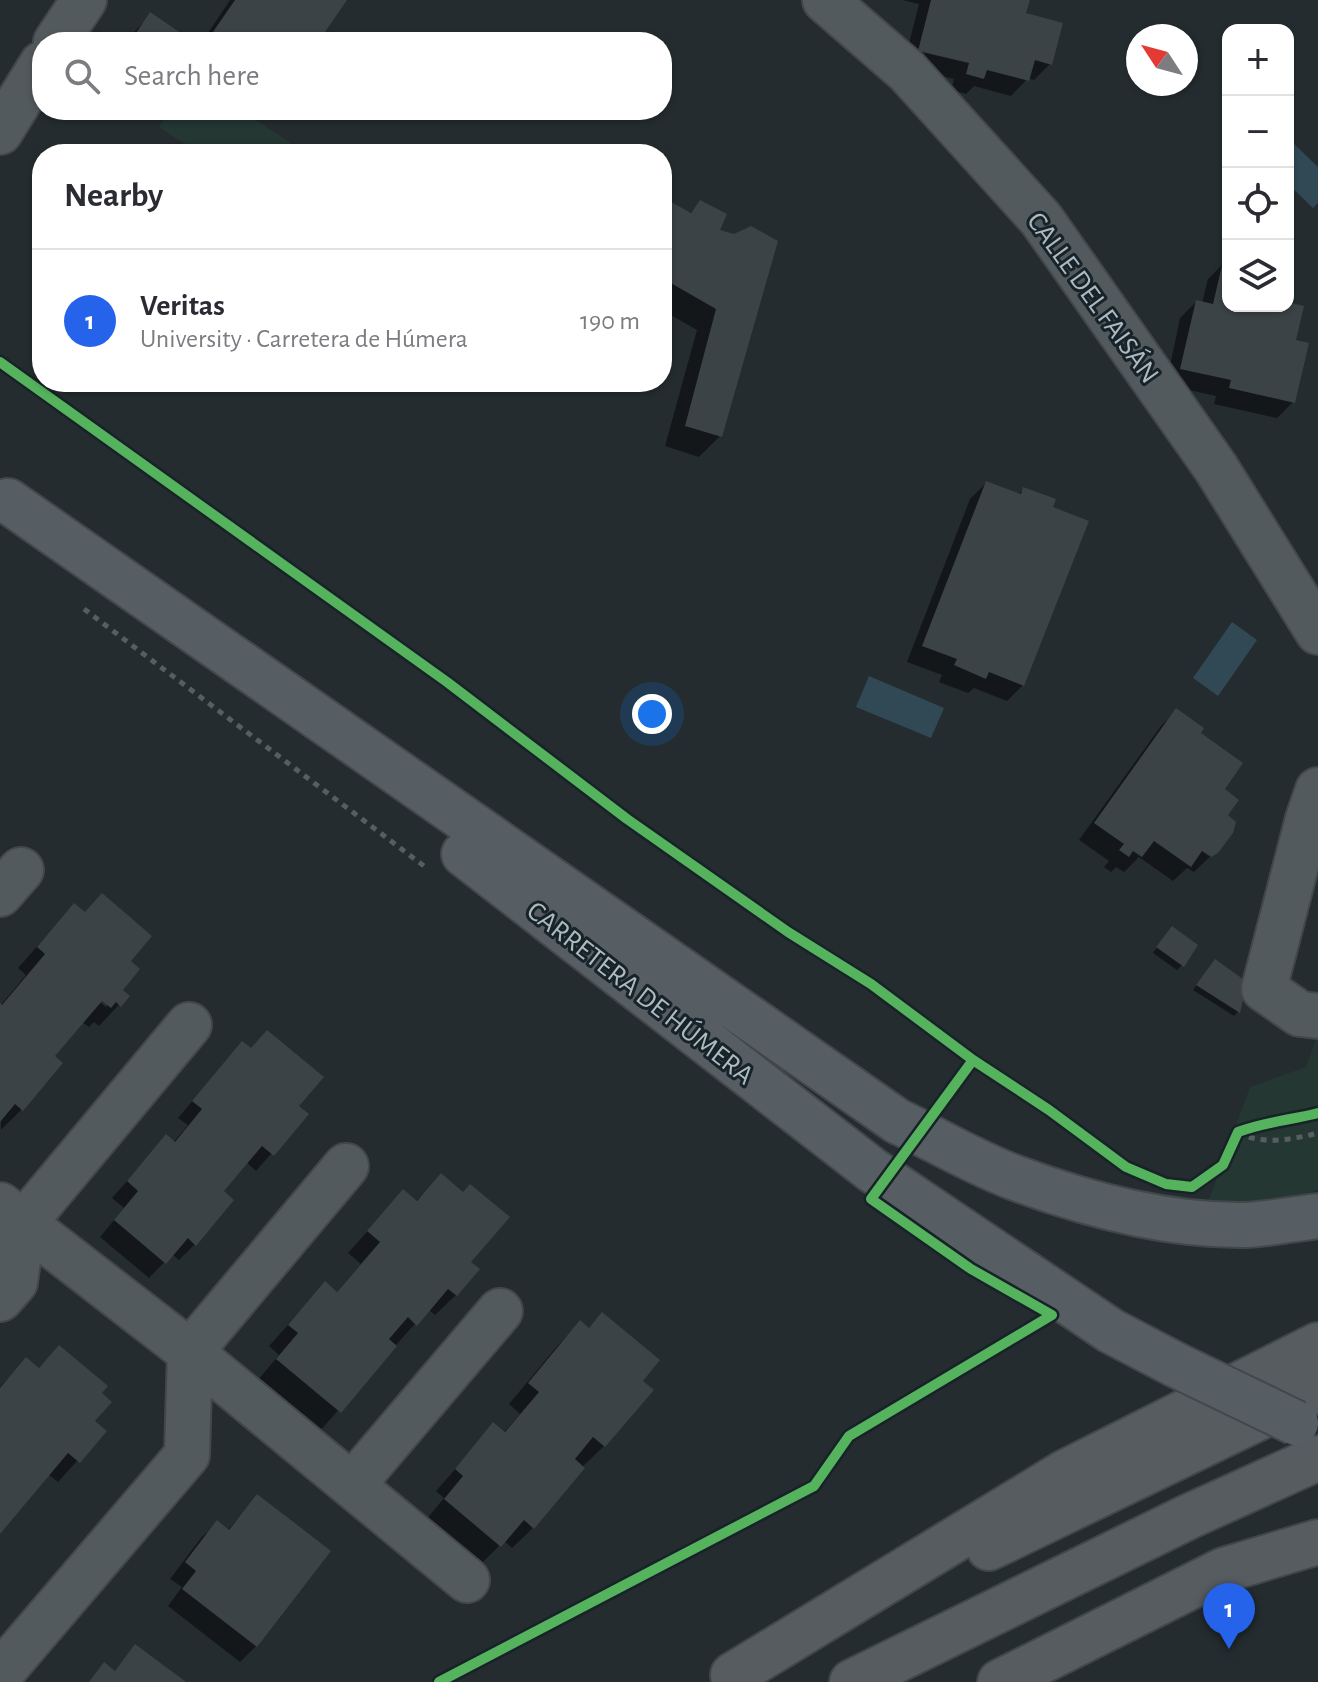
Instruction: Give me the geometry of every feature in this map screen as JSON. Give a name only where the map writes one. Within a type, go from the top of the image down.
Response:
[{"type":"highway","points":[[726,1679],[1064,1473],[1318,1345]]},
{"type":"highway","points":[[726,1679],[1146,1470],[1318,1389]]},
{"type":"highway","points":[[852,1682],[1190,1516],[1318,1458]]},
{"type":"highway","points":[[1000,1682],[1224,1570],[1318,1542]]},
{"type":"main road","points":[[4,498],[897,1121],[1010,1176],[1082,1200],[1192,1222],[1245,1225],[1318,1216]]},
{"type":"main road","name":"CARRETERA DE HÚMERA","points":[[4,498],[872,1170],[1111,1331],[1318,1432]]},
{"type":"street","points":[[63,32],[84,0]]},
{"type":"street","name":"CALLE DEL FAISÁN","points":[[825,0],[907,71],[1041,219],[1216,468],[1318,632]]},
{"type":"street","points":[[0,132],[32,80]]},
{"type":"street","points":[[1315,812],[1264,989],[1300,1014],[1318,1016]]},
{"type":"street","points":[[0,1299],[15,1282],[11,1215],[189,1025]]},
{"type":"street","points":[[0,1674],[187,1455],[190,1352],[346,1166]]},
{"type":"street","points":[[11,1215],[190,1352],[467,1580]]},
{"type":"street","points":[[353,1484],[500,1311]]},
{"type":"path","points":[[1233,1143],[1238,1132],[1257,1124]]},
{"type":"path","points":[[1238,1132],[1246,1137],[1291,1140],[1318,1133]]},
{"type":"green space","points":[[163,120],[255,120],[292,144],[185,144],[159,127]]},
{"type":"green space","points":[[1318,1034],[1318,1190],[1226,1212],[1208,1202],[1250,1087],[1306,1067]]},
{"type":"water","points":[[1294,144],[1318,167],[1318,203],[1313,208],[1294,190]]},
{"type":"water","points":[[1232,622],[1257,640],[1218,696],[1193,678]]},
{"type":"water","points":[[869,676],[944,708],[931,738],[856,707]]},
{"type":"building","points":[[235,0],[347,0],[325,32],[213,32]]},
{"type":"building","points":[[931,0],[1030,0],[1026,13],[1063,23],[1052,65],[1035,60],[1029,81],[987,70],[984,79],[966,74],[969,63],[918,51]]},
{"type":"building","points":[[150,12],[179,32],[137,32]]},
{"type":"building","points":[[700,200],[727,214],[720,230],[734,234],[751,226],[778,241],[722,437],[685,426],[716,309],[672,284],[672,203],[691,213]]},
{"type":"building","points":[[1222,265],[1222,312],[1294,312],[1294,304],[1304,306],[1296,340],[1309,343],[1295,403],[1229,388],[1231,380],[1180,369],[1196,300],[1213,304]]},
{"type":"building","points":[[986,481],[1021,494],[1023,487],[1056,499],[1053,507],[1089,521],[1024,686],[989,672],[986,679],[954,665],[957,659],[922,646]]},
{"type":"building","points":[[1176,708],[1204,728],[1201,733],[1243,763],[1225,789],[1239,800],[1228,815],[1236,822],[1233,833],[1218,853],[1211,857],[1202,851],[1191,867],[1154,841],[1142,857],[1133,851],[1129,857],[1119,850],[1124,844],[1094,823]]},
{"type":"building","points":[[102,893],[152,936],[131,961],[140,969],[123,990],[130,996],[121,1007],[116,1002],[111,1008],[102,1001],[55,1056],[63,1063],[23,1111],[15,1104],[0,1122],[0,1003],[2,1005],[45,954],[37,947],[74,903],[85,912]]},
{"type":"building","points":[[1172,926],[1198,945],[1184,967],[1156,947]]},
{"type":"building","points":[[1215,959],[1247,982],[1240,1013],[1196,985]]},
{"type":"building","points":[[267,1030],[324,1077],[299,1106],[309,1114],[274,1156],[262,1146],[224,1191],[234,1200],[196,1246],[188,1238],[166,1264],[114,1220],[138,1191],[127,1181],[166,1134],[175,1142],[202,1109],[192,1101],[242,1041],[251,1048]]},
{"type":"building","points":[[441,1173],[463,1192],[470,1184],[510,1217],[471,1262],[480,1269],[457,1296],[448,1289],[417,1326],[408,1317],[389,1339],[397,1346],[341,1413],[276,1359],[298,1333],[288,1325],[325,1281],[337,1292],[380,1242],[367,1231],[403,1189],[417,1201]]},
{"type":"building","points":[[602,1312],[660,1360],[643,1381],[654,1390],[605,1447],[593,1437],[575,1459],[585,1468],[534,1529],[524,1520],[501,1547],[444,1499],[463,1476],[455,1469],[493,1422],[505,1432],[539,1392],[528,1383],[580,1320],[589,1328]]},
{"type":"building","points":[[59,1345],[108,1386],[102,1393],[112,1402],[95,1421],[107,1431],[80,1463],[68,1453],[0,1534],[0,1388],[26,1357],[39,1368]]},
{"type":"building","points":[[257,1494],[331,1551],[257,1647],[182,1589],[196,1571],[185,1562],[217,1520],[229,1530]]},
{"type":"building","points":[[135,1644],[186,1682],[89,1682],[104,1662],[115,1671]]},
{"type":"cycle path","points":[[0,362],[32,385]]},
{"type":"cycle path","points":[[42,392],[447,682],[627,819],[788,932],[871,984],[1126,1167],[1166,1184],[1192,1187],[1223,1165],[1238,1132],[1318,1113]]},
{"type":"cycle path","points":[[439,1682],[814,1486],[849,1436],[1052,1315],[971,1269],[871,1199],[973,1060]]},
{"type":"place","name":"Veritas","points":[[1229,1649]]}]
